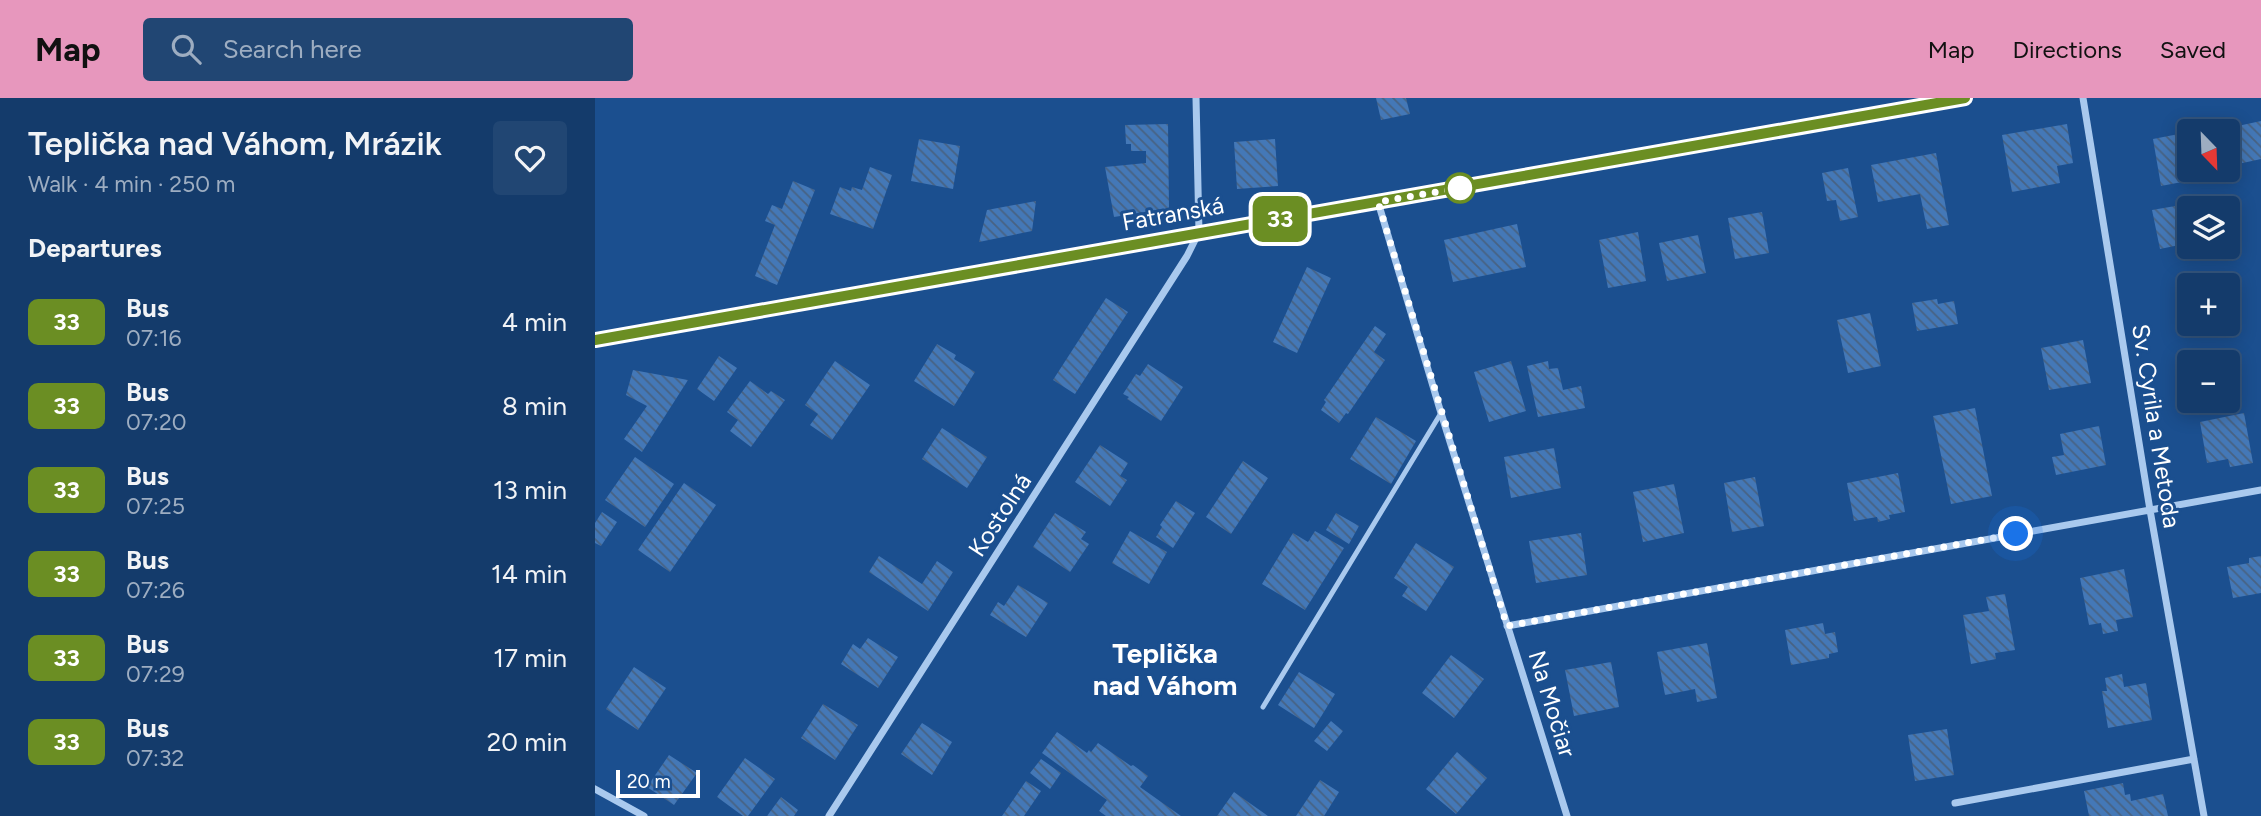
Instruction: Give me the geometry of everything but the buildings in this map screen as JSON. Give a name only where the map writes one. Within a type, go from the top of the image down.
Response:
[{"type":"main road","name":"Fatranská","points":[[595,340],[1965,98]]},
{"type":"street","points":[[1196,98],[1199,232]]},
{"type":"street","name":"Sv. Cyrila a Metoda","points":[[2083,98],[2150,510],[2204,816]]},
{"type":"street","name":"Na Močiar","points":[[1378,202],[1567,816]]},
{"type":"street","name":"Kostolná","points":[[829,816],[1180,269],[1199,232]]},
{"type":"street","points":[[1507,626],[2261,490]]},
{"type":"street","points":[[1955,803],[2194,759]]},
{"type":"street","points":[[595,789],[644,816]]},
{"type":"lane","points":[[1263,707],[1441,413]]},
{"type":"bus line","name":"33","points":[[595,340],[1965,98]]},
{"type":"district","name":"Teplička nad Váhom","points":[[1165,669]]},
{"type":"route","points":[[1460,188],[1378,202],[1507,626],[2016,534]]}]
